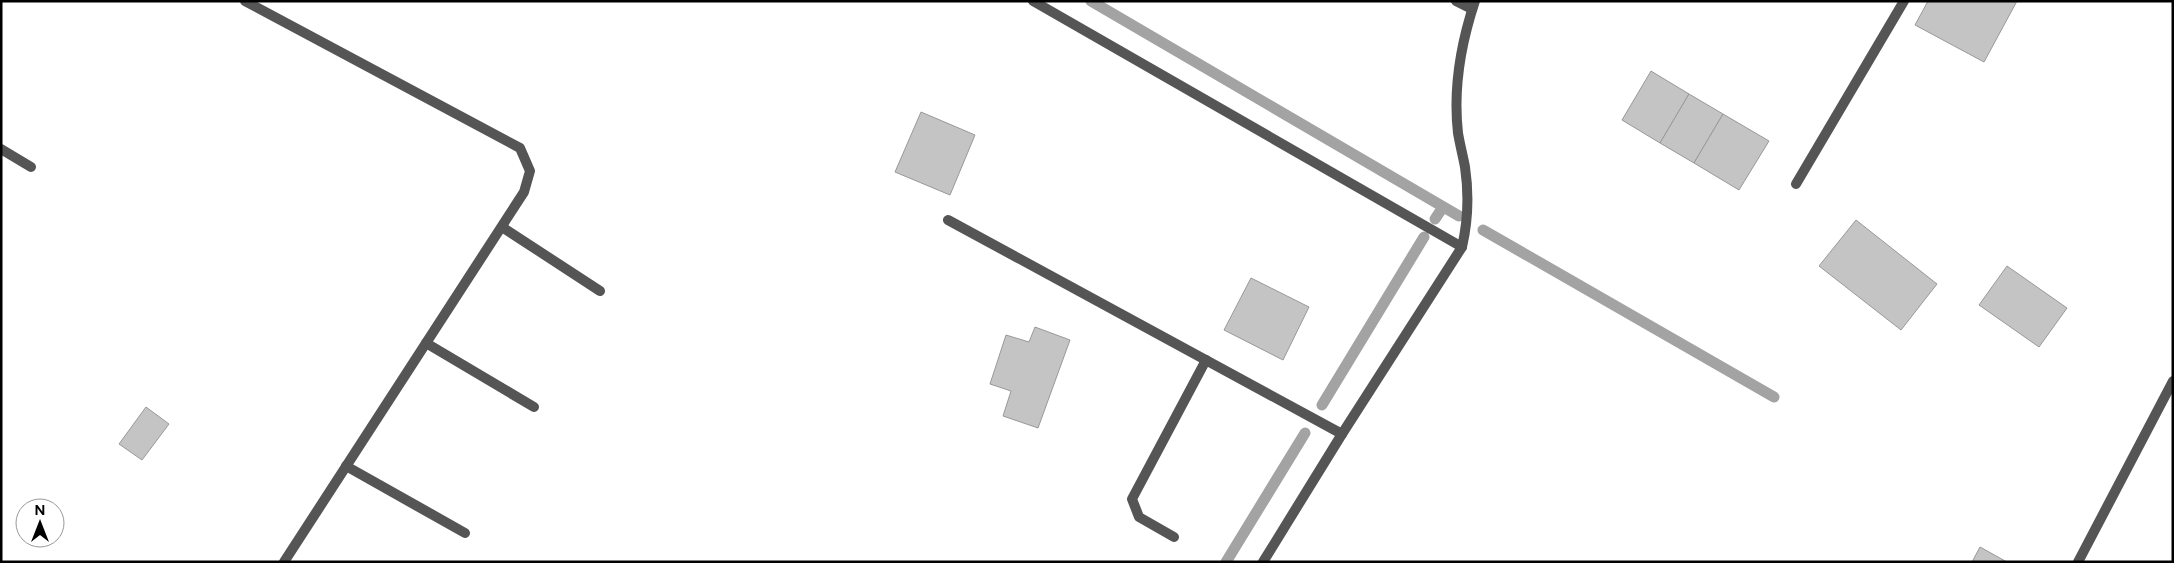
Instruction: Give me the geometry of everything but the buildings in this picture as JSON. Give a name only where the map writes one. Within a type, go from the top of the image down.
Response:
[{"type":"street","points":[[245,1],[520,148],[530,171],[524,192],[502,227],[284,562]]},
{"type":"street","points":[[1033,1],[1462,247]]},
{"type":"street","points":[[1263,562],[1342,434],[1462,247],[1468,225],[1465,168],[1458,133],[1456,91],[1462,49],[1474,5],[1456,1]]},
{"type":"street","points":[[1796,184],[1904,1]]},
{"type":"street","points":[[1,149],[31,167]]},
{"type":"street","points":[[948,220],[1342,434]]},
{"type":"street","points":[[502,227],[600,291]]},
{"type":"street","points":[[426,343],[534,407]]},
{"type":"street","points":[[1174,537],[1139,517],[1132,499],[1206,360]]},
{"type":"street","points":[[2078,562],[2173,381]]},
{"type":"street","points":[[346,466],[466,533]]},
{"type":"waterway","points":[[1091,1],[1459,216]]},
{"type":"waterway","points":[[1435,219],[1443,207]]},
{"type":"waterway","points":[[1483,230],[1774,397]]},
{"type":"waterway","points":[[1322,405],[1424,237]]},
{"type":"waterway","points":[[1226,562],[1305,433]]}]
